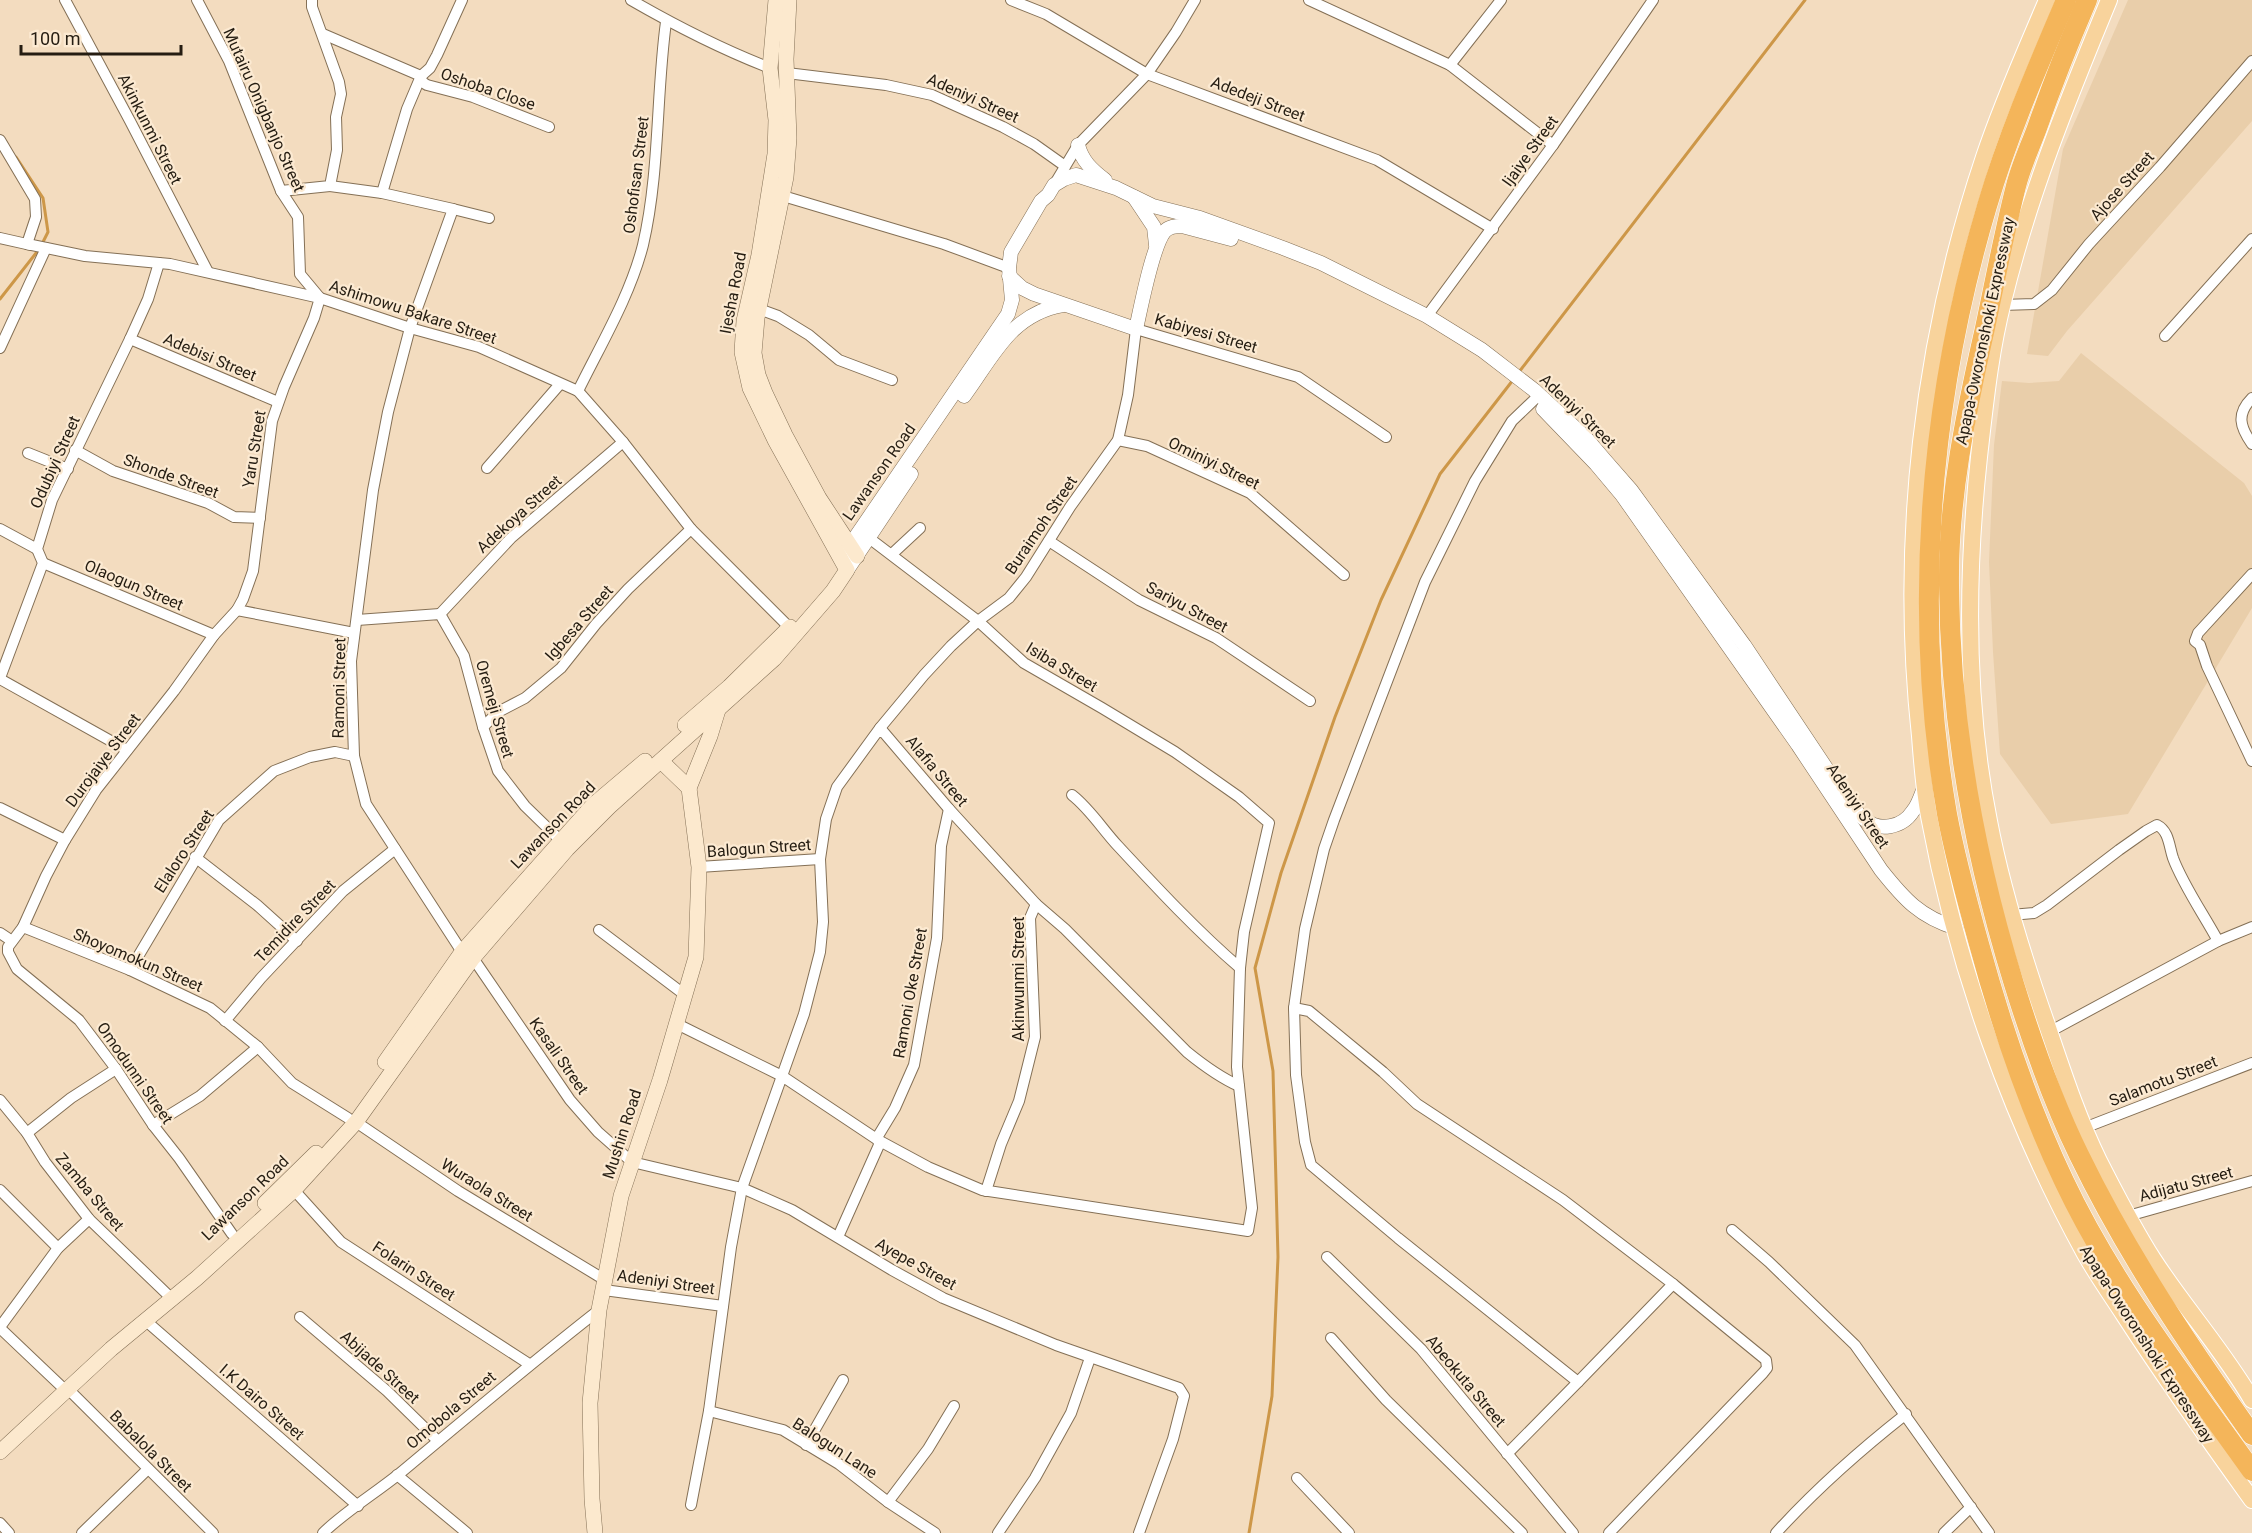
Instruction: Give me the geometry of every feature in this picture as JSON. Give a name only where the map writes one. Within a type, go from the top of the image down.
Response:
[{"type":"highway","name":"Apapa-Oworonshoki Expressway","points":[[2066,0],[2020,108],[2000,165],[1986,208],[1955,336],[1940,422],[1932,498],[1929,585],[1931,663],[1937,736],[1947,814],[1971,916],[2010,1049],[2042,1131],[2064,1182],[2127,1293],[2252,1472]]},
{"type":"highway","name":"Apapa-Oworonshoki Expressway","points":[[2087,0],[2017,183],[1963,424],[1954,498],[1949,582],[1952,661],[1959,729],[1968,801],[1991,907],[2031,1040],[2062,1117],[2098,1191],[2149,1283],[2252,1435]]},
{"type":"main road","name":"Ijesha Road","points":[[776,0],[770,68],[776,120],[773,177],[741,343],[747,378],[844,565]]},
{"type":"main road","name":"Ijesha Road","points":[[789,0],[787,74],[789,138],[783,196],[754,338],[755,365],[780,438],[853,552]]},
{"type":"main road","name":"Apapa-Oworonshoki Expressway","points":[[2047,0],[1984,157],[1951,277],[1932,360],[1914,523],[1911,617],[1913,675],[1925,786],[1942,878],[1975,999],[2007,1087],[2042,1168],[2087,1256],[2147,1350],[2252,1500]]},
{"type":"main road","name":"Apapa-Oworonshoki Expressway","points":[[2109,0],[2042,169],[2002,305],[1985,395],[1972,518],[1970,666],[1976,740],[1989,821],[2011,915],[2049,1032],[2084,1128],[2128,1216],[2153,1259],[2252,1400]]},
{"type":"main road","name":"Lawanson Road","points":[[0,1443],[197,1278],[294,1190],[352,1120],[468,955],[561,841],[593,805],[729,687],[789,627],[844,565]]},
{"type":"main road","name":"Lawanson Road","points":[[468,955],[609,807],[774,659],[815,613],[844,565]]},
{"type":"main road","points":[[661,761],[689,788],[718,710]]},
{"type":"main road","name":"Mushin Road","points":[[596,1533],[592,1498],[590,1403],[599,1310],[613,1227],[696,957],[699,867],[689,788]]},
{"type":"main road","name":"Lawanson Road","points":[[0,1452],[65,1388],[167,1294],[197,1270],[352,1120]]},
{"type":"street","name":"Akinkunmi Street","points":[[65,0],[208,272]]},
{"type":"street","name":"Mutairu Onigbanjo Street","points":[[197,0],[230,61],[281,191],[298,217],[300,274],[320,298]]},
{"type":"street","points":[[312,0],[312,7],[339,82],[341,94],[336,117],[337,150],[330,186]]},
{"type":"street","points":[[382,193],[407,109],[421,76],[430,68],[462,0]]},
{"type":"street","points":[[631,0],[713,45],[770,68]]},
{"type":"street","name":"Adedeji Street","points":[[1011,0],[1046,14],[1147,74],[1377,160],[1493,229]]},
{"type":"street","points":[[1054,185],[1078,145],[1147,74],[1195,0]]},
{"type":"street","points":[[1309,0],[1450,65],[1553,145]]},
{"type":"street","points":[[1450,65],[1501,0]]},
{"type":"street","name":"Ijaiye Street","points":[[1427,316],[1493,229],[1653,0]]},
{"type":"street","name":"Oshofisan Street","points":[[578,391],[632,279],[642,245],[651,197],[666,21]]},
{"type":"street","name":"Oshoba Close","points":[[323,34],[421,76],[422,82],[427,85],[473,97],[549,127]]},
{"type":"street","name":"Ajose Street","points":[[2002,305],[2034,304],[2052,290],[2089,244],[2252,62]]},
{"type":"street","name":"Adeniyi Street","points":[[787,74],[886,84],[932,95],[1003,127],[1034,144],[1065,166]]},
{"type":"street","points":[[0,140],[35,199],[36,217],[30,245]]},
{"type":"street","points":[[1078,145],[1081,154],[1094,172],[1116,188]]},
{"type":"street","name":"Adeniyi Street","points":[[1054,185],[1077,175],[1116,188],[1153,206],[1200,218],[1321,263],[1427,316],[1480,354],[1586,438],[1631,490],[1744,645],[1846,798],[1863,819],[1872,825],[1881,827],[1897,825],[1912,814],[1925,786]]},
{"type":"street","name":"Lawanson Road","points":[[844,565],[1008,314],[1012,300],[1009,272],[1011,252],[1054,185]]},
{"type":"street","points":[[281,191],[330,186],[382,193],[489,218]]},
{"type":"street","points":[[783,196],[944,244],[1009,272]]},
{"type":"street","points":[[1134,197],[1155,230],[1156,250],[1136,329]]},
{"type":"street","name":"Ramoni Street","points":[[453,209],[410,328],[380,450],[351,661],[354,756],[366,804],[468,955]]},
{"type":"street","name":"Adeniyi Street","points":[[1156,250],[1164,232],[1174,226],[1220,235],[1321,271],[1408,314],[1480,354]]},
{"type":"street","name":"Ashimowu Bakare Street","points":[[0,238],[85,256],[159,263],[208,272],[320,298],[410,328],[479,347],[578,391],[623,442],[691,529],[789,627]]},
{"type":"street","points":[[2165,336],[2252,239]]},
{"type":"street","points":[[0,348],[46,248]]},
{"type":"street","name":"Odubiyi Street","points":[[37,549],[52,500],[130,339],[148,299],[159,263]]},
{"type":"street","name":"Kabiyesi Street","points":[[1009,272],[1022,288],[1034,294],[1136,329],[1298,377],[1386,437]]},
{"type":"street","name":"Yaru Street","points":[[237,610],[253,571],[267,451],[278,402],[314,318],[320,298]]},
{"type":"street","points":[[853,552],[869,538],[954,410],[1018,324],[1040,310],[1067,304]]},
{"type":"street","points":[[759,309],[778,316],[809,335],[825,351],[839,360],[892,380]]},
{"type":"street","name":"Buraimoh Street","points":[[880,728],[924,675],[978,621],[1009,598],[1026,577],[1070,507],[1118,440],[1128,394],[1136,329]]},
{"type":"street","name":"Adebisi Street","points":[[130,339],[278,402]]},
{"type":"street","points":[[487,468],[560,384]]},
{"type":"street","points":[[1533,396],[1512,421],[1475,481],[1425,582],[1324,849],[1305,929],[1294,1008],[1296,1075],[1305,1142],[1311,1165],[1578,1382]]},
{"type":"street","name":"Adeniyi Street","points":[[1533,396],[1622,495],[1792,736],[1881,870],[1904,899],[1937,922],[1956,928]]},
{"type":"street","points":[[2252,398],[2242,410],[2242,429],[2252,444]]},
{"type":"street","name":"Ominiyi Street","points":[[1118,440],[1147,446],[1250,494],[1344,575]]},
{"type":"street","name":"Adekoya Street","points":[[440,614],[511,538],[623,442]]},
{"type":"street","name":"Shonde Street","points":[[75,450],[113,471],[208,503],[234,517],[260,518]]},
{"type":"street","points":[[28,453],[68,469]]},
{"type":"street","points":[[892,554],[920,528]]},
{"type":"street","points":[[0,529],[37,549],[43,563],[0,678],[128,750]]},
{"type":"street","name":"Igbesa Street","points":[[483,727],[498,712],[525,698],[561,668],[628,589],[691,529]]},
{"type":"street","name":"Isiba Street","points":[[869,538],[978,621],[1024,663],[1175,752],[1269,823],[1244,932],[1240,968]]},
{"type":"street","name":"Sariyu Street","points":[[1049,541],[1139,600],[1216,638],[1310,701]]},
{"type":"street","name":"Olaogun Street","points":[[43,563],[214,635]]},
{"type":"street","points":[[2252,574],[2198,633],[2195,641],[2200,645],[2206,666],[2252,761]]},
{"type":"street","points":[[237,610],[354,633]]},
{"type":"street","name":"Durojaiye Street","points":[[12,941],[23,927],[64,840],[96,790],[214,635],[237,610]]},
{"type":"street","points":[[357,620],[401,615],[440,614]]},
{"type":"street","name":"Oremeji Street","points":[[440,614],[464,656],[483,727],[498,771],[525,806],[561,841]]},
{"type":"street","points":[[691,1505],[709,1411],[731,1247],[742,1188],[804,1014],[820,952],[823,922],[820,859],[826,819],[837,787],[880,728]]},
{"type":"street","name":"Alafia Street","points":[[880,728],[949,809],[1036,904],[1065,929],[1187,1052],[1205,1067],[1239,1086]]},
{"type":"street","name":"Elaloro Street","points":[[130,970],[219,820],[274,771],[310,757],[335,752],[354,756]]},
{"type":"street","points":[[677,1024],[782,1076],[878,1140],[928,1167],[986,1191],[1248,1231],[1252,1208],[1237,1067],[1240,968],[1218,949],[1129,857],[1081,801],[1072,795]]},
{"type":"street","points":[[0,808],[64,840]]},
{"type":"street","name":"Ramoni Oke Street","points":[[838,1237],[879,1145],[878,1136],[895,1108],[914,1065],[937,938],[941,846],[949,809]]},
{"type":"street","points":[[2011,915],[2034,913],[2047,905],[2125,845],[2157,825],[2166,834],[2173,858],[2218,941]]},
{"type":"street","name":"Temidire Street","points":[[225,1021],[343,891],[395,849]]},
{"type":"street","points":[[195,857],[257,905],[297,941]]},
{"type":"street","name":"Balogun Street","points":[[699,867],[820,859]]},
{"type":"street","name":"Akinwunmi Street","points":[[986,1191],[1001,1144],[1019,1101],[1035,1037],[1030,918],[1036,904]]},
{"type":"street","name":"Shoyomokun Street","points":[[23,927],[130,970],[210,1008],[258,1047],[292,1083],[352,1120]]},
{"type":"street","points":[[2049,1032],[2218,941],[2252,927]]},
{"type":"street","points":[[599,930],[685,995]]},
{"type":"street","points":[[0,933],[12,941]]},
{"type":"street","name":"Omodunni Street","points":[[12,941],[8,952],[17,969],[79,1020],[232,1234]]},
{"type":"street","name":"Kasali Street","points":[[468,955],[570,1100],[598,1132],[632,1162]]},
{"type":"street","points":[[1294,1008],[1309,1011],[1383,1072],[1417,1104],[1563,1200],[1673,1284],[1766,1360],[1767,1368],[1609,1533]]},
{"type":"street","points":[[153,1125],[200,1096],[258,1047]]},
{"type":"street","name":"Salamotu Street","points":[[2084,1128],[2252,1063]]},
{"type":"street","points":[[27,1133],[71,1098],[116,1069]]},
{"type":"street","name":"Zamba Street","points":[[0,1100],[27,1133],[45,1162],[89,1219],[167,1294]]},
{"type":"street","name":"Wuraola Street","points":[[352,1120],[604,1285]]},
{"type":"street","name":"Ayepe Street","points":[[632,1162],[742,1188],[792,1210],[943,1298],[1089,1358],[1179,1388],[1184,1396],[1173,1439],[1139,1533]]},
{"type":"street","name":"Adijatu Street","points":[[2128,1216],[2252,1181]]},
{"type":"street","points":[[0,1190],[57,1248]]},
{"type":"street","name":"Folarin Street","points":[[294,1190],[341,1242],[529,1364]]},
{"type":"street","points":[[0,1327],[57,1248],[89,1219]]},
{"type":"street","points":[[1732,1230],[1769,1262],[1855,1345],[1989,1533]]},
{"type":"street","name":"Abeokuta Street","points":[[1327,1257],[1422,1349],[1573,1533]]},
{"type":"street","points":[[1507,1454],[1673,1284]]},
{"type":"street","name":"Adeniyi Street","points":[[604,1285],[723,1306]]},
{"type":"street","name":"Omobola Street","points":[[323,1533],[342,1515],[358,1506],[398,1475],[529,1364],[599,1310]]},
{"type":"street","name":"Abijade Street","points":[[300,1317],[387,1391],[438,1441]]},
{"type":"street","name":"I.K Dairo Street","points":[[146,1321],[358,1506]]},
{"type":"street","name":"Babalola Street","points":[[0,1327],[213,1533]]},
{"type":"street","points":[[1331,1338],[1386,1400],[1522,1533]]},
{"type":"street","points":[[998,1533],[1035,1478],[1071,1413],[1089,1358]]},
{"type":"street","points":[[806,1445],[843,1380]]},
{"type":"street","points":[[888,1502],[927,1449],[954,1406]]},
{"type":"street","name":"Balogun Lane","points":[[709,1411],[783,1430],[839,1464],[888,1502],[935,1533]]},
{"type":"street","points":[[1776,1533],[1851,1458],[1906,1414]]},
{"type":"street","points":[[82,1533],[148,1469]]},
{"type":"street","points":[[398,1475],[467,1533]]},
{"type":"street","points":[[1298,1478],[1349,1533]]},
{"type":"street","points":[[1944,1533],[1971,1507]]},
{"type":"street","points":[[0,1523],[9,1533]]},
{"type":"shaded area","points":[[2128,0],[2252,0],[2252,121],[2067,331],[2048,356],[2027,354],[2063,149]]},
{"type":"shaded area","points":[[2081,353],[2244,483],[2252,496],[2252,608],[2128,814],[2051,824],[2000,754],[1989,562],[1994,445],[2002,381],[2029,383],[2059,381]]},
{"type":"waterway","points":[[1519,372],[1805,0]]},
{"type":"waterway","points":[[0,299],[40,248],[48,232],[43,198],[16,157]]},
{"type":"waterway","points":[[1249,1533],[1272,1396],[1278,1257],[1273,1071],[1255,968],[1281,873],[1335,717],[1381,600],[1440,474],[1513,380]]}]
